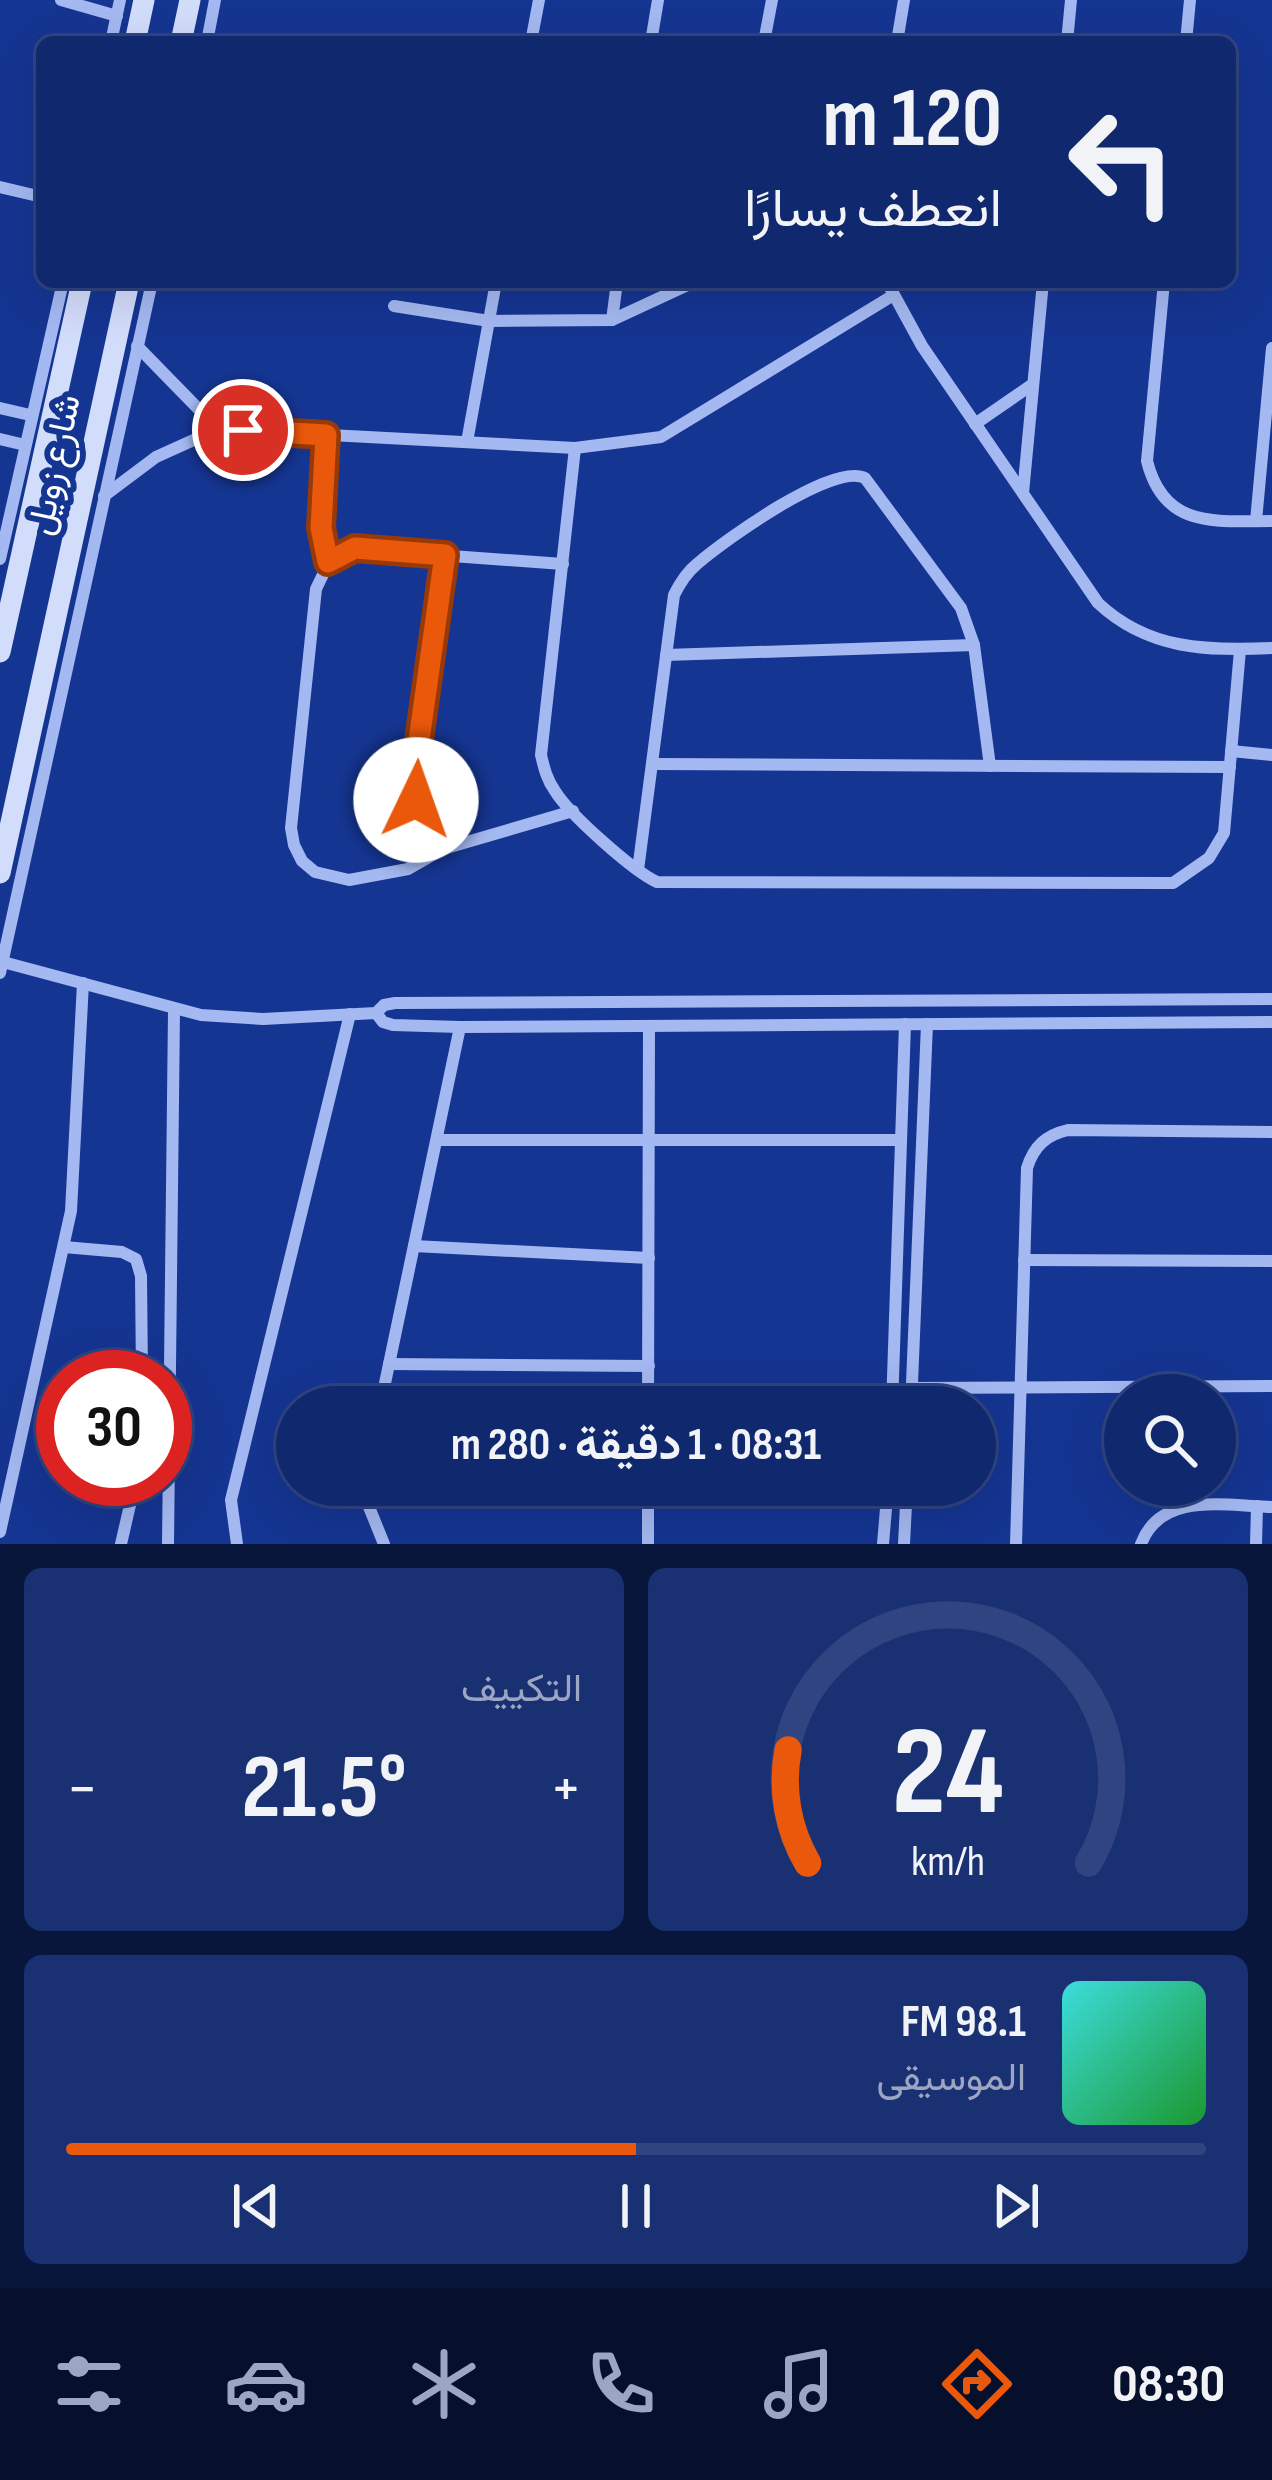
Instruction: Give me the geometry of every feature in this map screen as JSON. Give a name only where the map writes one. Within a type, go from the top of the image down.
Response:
[{"type":"main road","points":[[136,36],[144,0]]},
{"type":"main road","points":[[182,36],[190,0]]},
{"type":"main road","name":"شارع زويل","points":[[0,652],[71,288]]},
{"type":"main road","name":"شارع زويل","points":[[0,873],[44,718],[128,288]]},
{"type":"street","points":[[61,0],[116,16]]},
{"type":"street","points":[[112,36],[120,0]]},
{"type":"street","points":[[208,36],[215,0]]},
{"type":"street","points":[[532,36],[538,0]]},
{"type":"street","points":[[652,36],[658,0]]},
{"type":"street","points":[[765,36],[772,0]]},
{"type":"street","points":[[898,36],[904,0]]},
{"type":"street","points":[[1067,36],[1071,0]]},
{"type":"street","points":[[1187,36],[1190,0]]},
{"type":"street","points":[[0,187],[36,196]]},
{"type":"street","points":[[0,559],[30,415],[71,288]]},
{"type":"street","points":[[151,288],[104,496],[44,718],[1,968],[83,983],[174,1011],[263,1019],[376,1013],[395,1003],[1272,999]]},
{"type":"street","points":[[466,442],[495,288]]},
{"type":"street","points":[[612,320],[616,288]]},
{"type":"street","points":[[394,306],[489,321],[612,320],[681,288]]},
{"type":"street","points":[[1023,493],[1042,288]]},
{"type":"street","points":[[1163,288],[1148,461],[1152,479],[1161,496],[1192,517],[1272,521]]},
{"type":"street","points":[[104,496],[156,457],[218,429],[575,448],[652,440],[673,433],[890,289],[922,346],[1087,590],[1123,625],[1167,644],[1272,648]]},
{"type":"street","points":[[137,346],[218,429]]},
{"type":"street","points":[[1256,521],[1272,348]]},
{"type":"street","points":[[975,424],[1034,384]]},
{"type":"street","points":[[0,408],[30,415]]},
{"type":"street","points":[[326,435],[321,528],[328,562],[316,589],[293,845],[315,872],[349,880],[408,869],[443,849],[573,811]]},
{"type":"street","points":[[0,440],[25,446]]},
{"type":"street","points":[[575,448],[542,755],[555,792],[638,870],[664,884],[1173,884],[1199,869],[1224,833],[1240,650]]},
{"type":"street","points":[[638,870],[674,595],[691,569],[799,495],[854,473],[865,478],[961,608],[974,645],[990,766]]},
{"type":"street","points":[[328,562],[355,548],[563,564]]},
{"type":"street","points":[[443,849],[418,808],[413,783],[445,555]]},
{"type":"street","points":[[666,655],[974,645]]},
{"type":"street","points":[[1231,751],[1272,755]]},
{"type":"street","points":[[652,764],[1230,766]]},
{"type":"street","points":[[0,1532],[71,1211],[83,983]]},
{"type":"street","points":[[800,1000],[801,1025]]},
{"type":"street","points":[[1033,1001],[1033,1023]]},
{"type":"street","points":[[168,1544],[174,1011]]},
{"type":"street","points":[[376,1013],[392,1025],[460,1027],[1272,1022]]},
{"type":"street","points":[[237,1544],[231,1500],[350,1014]]},
{"type":"street","points":[[893,1386],[905,1024]]},
{"type":"street","points":[[911,1386],[927,1024]]},
{"type":"street","points":[[649,1026],[649,1386]]},
{"type":"street","points":[[384,1386],[460,1027]]},
{"type":"street","points":[[1016,1544],[1027,1168],[1032,1154],[1054,1133],[1068,1130],[1272,1132]]},
{"type":"street","points":[[437,1140],[901,1140]]},
{"type":"street","points":[[414,1246],[649,1258]]},
{"type":"street","points":[[64,1247],[122,1252],[136,1259],[141,1276],[142,1350]]},
{"type":"street","points":[[1024,1260],[1272,1261]]},
{"type":"street","points":[[389,1364],[649,1366]]},
{"type":"street","points":[[996,1388],[1272,1386]]},
{"type":"street","points":[[121,1544],[130,1506]]},
{"type":"street","points":[[369,1506],[384,1544]]},
{"type":"street","points":[[648,1506],[648,1544]]},
{"type":"street","points":[[884,1544],[887,1506]]},
{"type":"street","points":[[904,1544],[906,1506]]},
{"type":"street","points":[[1141,1544],[1149,1527],[1170,1509],[1264,1507],[1256,1544]]},
{"type":"route","points":[[243,430],[326,435],[321,528],[328,562],[355,548],[445,555],[413,783],[416,800]]}]
